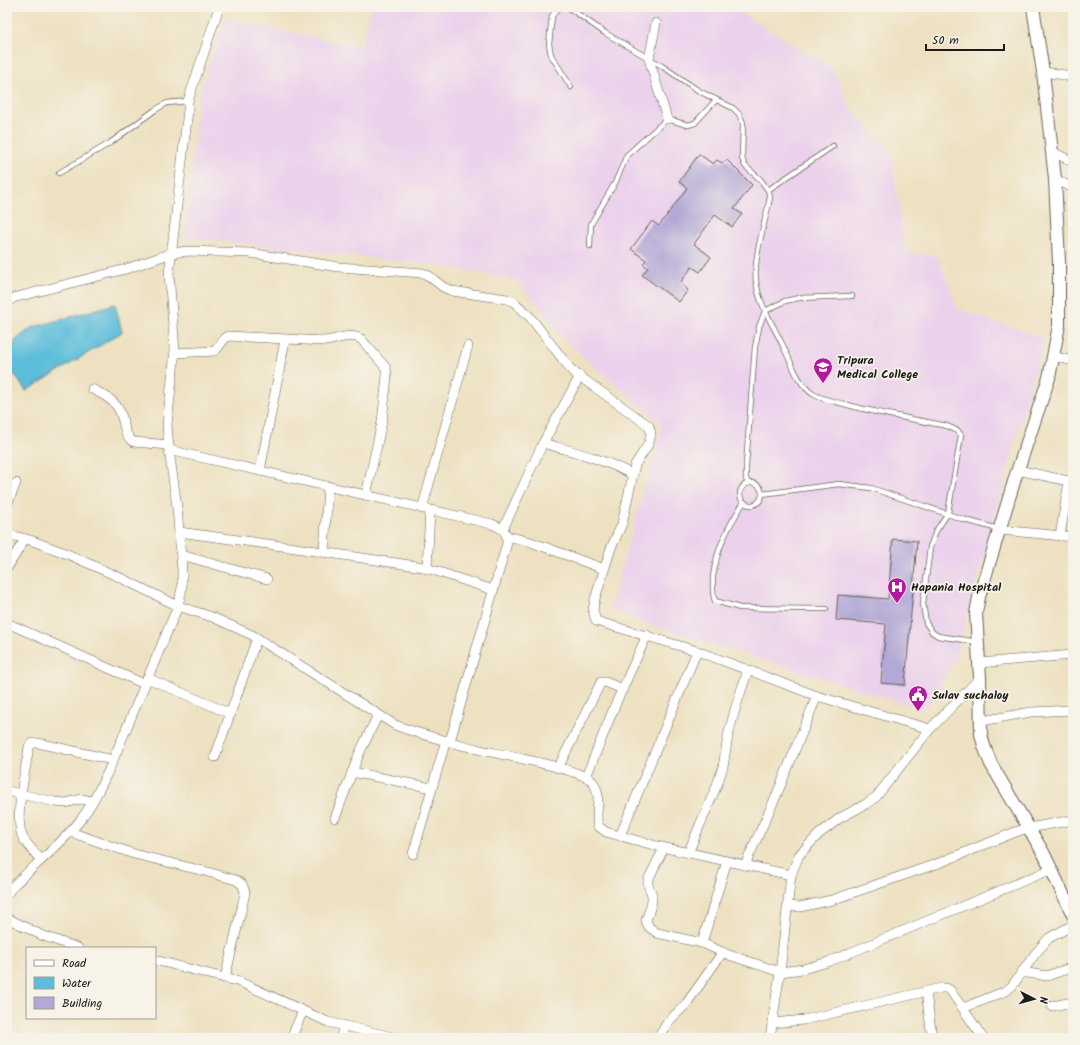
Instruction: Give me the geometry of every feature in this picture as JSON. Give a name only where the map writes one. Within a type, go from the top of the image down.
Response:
[{"type":"street","points":[[7,894],[14,885],[79,822],[101,786],[178,606],[182,588],[181,555],[167,425],[175,353],[169,274],[188,101],[219,7]]},
{"type":"street","points":[[1033,7],[1043,72],[1055,179],[1059,262],[1058,337],[1049,378],[1018,470],[979,597],[976,613],[982,721],[981,734],[991,764],[1052,869],[1073,915]]},
{"type":"street","points":[[656,23],[649,59],[667,119]]},
{"type":"street","points":[[1043,72],[1065,75],[1073,78]]},
{"type":"street","points":[[1051,151],[1073,162]]},
{"type":"street","points":[[1055,179],[1073,188]]},
{"type":"street","points":[[7,302],[13,298],[126,269],[172,253],[188,251],[250,253],[339,267],[423,274],[452,291],[507,299],[514,302],[530,317],[572,371],[649,426],[651,434],[649,443],[635,464],[622,524],[604,569],[593,610],[596,621],[697,651],[817,696],[930,730]]},
{"type":"street","points":[[175,353],[215,350],[219,347],[224,338],[228,336],[324,341],[351,335],[356,336],[366,343],[386,368],[388,376],[382,422],[366,495]]},
{"type":"street","points":[[260,470],[285,340]]},
{"type":"street","points":[[427,568],[426,510],[468,346]]},
{"type":"street","points":[[1054,356],[1073,361]]},
{"type":"street","points":[[413,854],[507,542],[505,533],[543,443],[580,376]]},
{"type":"street","points":[[92,389],[107,397],[116,406],[120,412],[125,430],[130,440],[134,442],[169,448],[426,510],[492,524],[505,533],[604,569]]},
{"type":"street","points":[[543,443],[601,459],[632,475]]},
{"type":"street","points":[[1018,470],[1071,481],[1060,536]]},
{"type":"street","points":[[7,505],[16,483]]},
{"type":"street","points":[[324,552],[328,486]]},
{"type":"street","points":[[1000,530],[1073,537]]},
{"type":"street","points":[[179,532],[427,568],[493,590]]},
{"type":"street","points":[[7,534],[65,552],[178,606],[212,617],[257,638],[386,721],[403,728],[448,741],[540,762],[586,777],[593,781],[598,794],[599,804],[596,818],[598,826],[606,832],[664,848],[791,875]]},
{"type":"street","points":[[7,568],[25,539]]},
{"type":"street","points":[[181,555],[267,579]]},
{"type":"street","points":[[7,623],[146,681],[231,714]]},
{"type":"street","points":[[586,777],[647,635]]},
{"type":"street","points":[[215,757],[257,638]]},
{"type":"street","points":[[620,836],[697,651]]},
{"type":"street","points":[[979,663],[1073,655]]},
{"type":"street","points":[[688,853],[717,785],[723,767],[726,743],[748,670]]},
{"type":"street","points":[[770,1038],[780,972],[791,875],[799,855],[819,834],[840,818],[876,797],[930,730],[980,678]]},
{"type":"street","points":[[558,768],[601,682],[605,682],[623,689]]},
{"type":"street","points":[[745,865],[786,772],[817,696]]},
{"type":"street","points":[[982,721],[1030,712],[1073,710]]},
{"type":"street","points":[[335,818],[359,754],[378,715]]},
{"type":"street","points":[[40,860],[23,839],[20,829],[19,818],[21,794],[29,747],[33,743],[65,748],[113,760]]},
{"type":"street","points":[[352,772],[432,788]]},
{"type":"street","points":[[7,791],[55,802],[66,803],[81,800],[92,801]]},
{"type":"street","points":[[787,906],[800,907],[812,905],[939,863],[1018,831],[1073,820]]},
{"type":"street","points":[[70,832],[134,854],[208,872],[236,880],[242,884],[245,892],[225,978]]},
{"type":"street","points":[[664,848],[648,880],[647,886],[652,895],[651,906],[646,921],[649,928],[658,933],[702,943],[780,972],[803,969],[828,962],[1052,869]]},
{"type":"street","points":[[702,943],[726,861]]},
{"type":"street","points":[[7,918],[41,935],[75,947]]},
{"type":"street","points":[[963,1008],[1006,991],[1012,986],[1021,972],[1049,938],[1073,925]]},
{"type":"street","points":[[658,1038],[666,1023],[686,1004],[723,952]]},
{"type":"street","points":[[156,960],[240,982],[328,1022],[397,1038]]},
{"type":"street","points":[[1021,972],[1047,976],[1073,967]]},
{"type":"street","points":[[772,1023],[804,1020],[946,988],[950,990],[983,1038]]},
{"type":"street","points":[[926,992],[932,1038]]},
{"type":"street","points":[[1052,1006],[1073,1002]]},
{"type":"street","points":[[291,1038],[303,1011]]},
{"type":"street","points":[[341,1038],[343,1025]]},
{"type":"lane","points":[[559,7],[552,16],[549,44],[551,55],[571,87]]},
{"type":"lane","points":[[568,7],[699,91],[733,108],[739,114],[743,123],[742,158],[745,166],[760,179],[768,190],[770,197],[756,262],[756,280],[765,311],[796,374],[805,386],[814,394],[836,402],[858,408],[947,426],[958,431],[961,435],[948,513],[936,531],[930,547],[923,604],[926,623],[932,632],[938,636],[978,642]]},
{"type":"lane","points":[[590,246],[591,224],[627,156],[667,119],[688,125],[695,123],[716,100]]},
{"type":"lane","points":[[58,173],[110,143],[167,103],[188,101]]},
{"type":"lane","points":[[768,190],[833,146]]},
{"type":"lane","points":[[748,483],[746,479],[746,466],[755,347],[759,327],[765,311],[785,301],[799,298],[852,296]]},
{"type":"lane","points":[[748,483],[758,485],[761,489],[762,494],[759,501],[753,505],[750,505],[741,499],[740,493],[742,487],[748,483]]},
{"type":"lane","points":[[762,494],[839,484],[871,488],[962,519],[1000,530]]},
{"type":"lane","points":[[744,502],[729,525],[721,541],[716,559],[712,594],[715,601],[740,608],[826,609]]},
{"type":"shaded area","name":"Tripura Medical College","points":[[372,7],[731,7],[832,68],[850,108],[891,153],[905,253],[938,256],[957,309],[1044,338],[955,660],[925,710],[647,624],[610,609],[662,425],[568,343],[518,281],[436,265],[185,237],[198,98],[225,19],[361,47]]},
{"type":"water","points":[[115,304],[122,332],[26,391],[7,364],[7,359],[16,340],[31,328]]},
{"type":"building","points":[[699,154],[713,164],[717,160],[722,163],[727,160],[752,185],[734,209],[742,214],[732,227],[715,215],[694,244],[711,257],[700,272],[692,267],[680,283],[688,290],[679,302],[642,275],[648,268],[643,264],[646,260],[631,249],[652,221],[659,226],[687,188],[679,182]]},
{"type":"building","name":"Hapania Hospital","points":[[893,539],[917,541],[905,685],[881,683],[886,624],[836,620],[838,595],[888,599]]},
{"type":"place","name":"Tripura Medical College","points":[[823,384]]},
{"type":"place","name":"Hapania Hospital","points":[[897,604]]},
{"type":"place","name":"Sulav suchaloy","points":[[918,712]]}]
